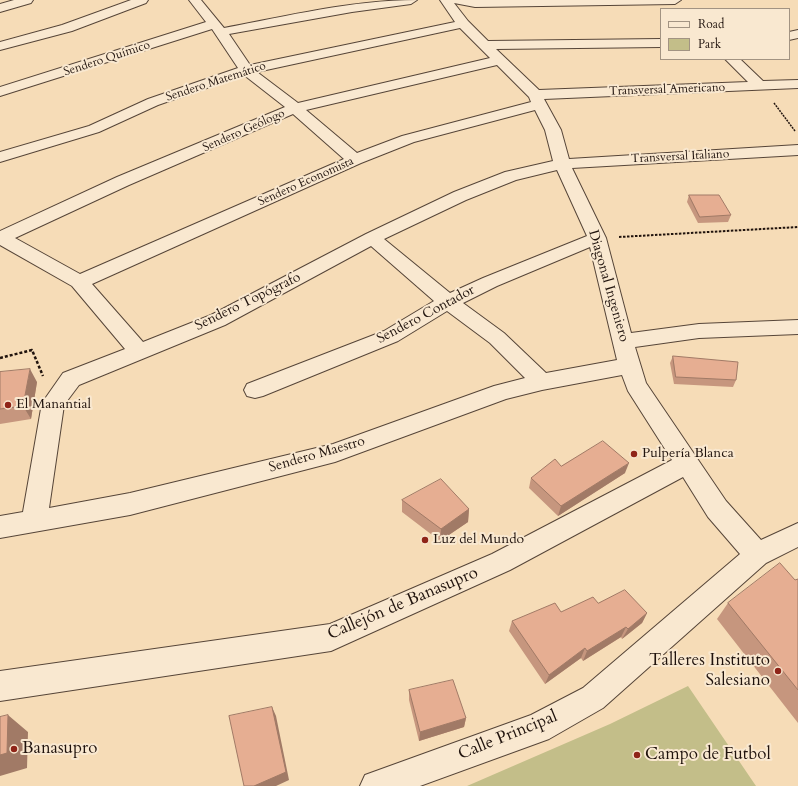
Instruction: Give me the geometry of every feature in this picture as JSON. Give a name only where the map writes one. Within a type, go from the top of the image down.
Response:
[{"type":"street","points":[[0,8],[27,0]]},
{"type":"street","points":[[0,46],[67,28],[142,0]]},
{"type":"street","name":"Sendero Químico","points":[[0,92],[217,28],[411,0]]},
{"type":"street","name":"Diagonal Ingeniero","points":[[446,0],[463,24],[538,100],[553,130],[562,164],[597,238],[624,341],[629,366],[636,385],[717,509],[757,554]]},
{"type":"street","points":[[458,0],[475,3],[675,0]]},
{"type":"street","points":[[201,2],[246,70],[294,108],[355,160]]},
{"type":"street","name":"Sendero Matemático","points":[[0,157],[94,129],[153,102],[246,70],[463,24]]},
{"type":"street","points":[[485,45],[660,42]]},
{"type":"street","name":"Sendero Geólogo","points":[[0,238],[123,181],[187,155],[294,108],[500,60]]},
{"type":"street","points":[[733,60],[760,86]]},
{"type":"street","name":"Transversal Americano","points":[[538,100],[798,84]]},
{"type":"street","name":"Sendero Economista","points":[[80,282],[355,160],[408,140],[538,100]]},
{"type":"street","name":"Transversal Italiano","points":[[562,164],[798,150]]},
{"type":"street","name":"Sendero Topógrafo","points":[[71,379],[139,350],[218,320],[372,238],[460,196],[511,176],[562,164]]},
{"type":"street","points":[[0,238],[80,282],[139,350]]},
{"type":"street","points":[[372,238],[448,302],[496,338],[542,382]]},
{"type":"street","name":"Sendero Contador","points":[[255,390],[391,336],[448,302],[490,282],[597,238]]},
{"type":"street","points":[[624,341],[699,331],[798,327]]},
{"type":"street","name":"Sendero Maestro","points":[[0,527],[130,504],[335,453],[502,392],[542,382],[629,366]]},
{"type":"street","points":[[34,521],[53,403],[71,379]]},
{"type":"street","name":"Callejón de Banasupro","points":[[0,686],[331,637],[501,562],[687,464]]},
{"type":"street","name":"Calle Principal","points":[[376,786],[538,728],[593,698],[757,554],[798,534]]},
{"type":"path","points":[[760,86],[798,134]]},
{"type":"path","points":[[597,238],[798,227]]},
{"type":"path","points":[[0,358],[32,350],[48,385],[71,379]]},
{"type":"green space","name":"Campo de Futbol","points":[[688,686],[756,786],[467,786],[610,724]]},
{"type":"building","points":[[689,195],[719,195],[731,215],[700,217]]},
{"type":"building","points":[[673,356],[738,362],[736,380],[676,377]]},
{"type":"building","points":[[30,369],[23,406],[0,409],[0,372]]},
{"type":"building","points":[[603,441],[629,463],[561,506],[531,478],[555,459],[561,466]]},
{"type":"building","points":[[441,479],[469,509],[441,529],[402,500]]},
{"type":"building","name":"Talleres Instituto Salesiano","points":[[780,563],[795,580],[798,579],[798,690],[728,603]]},
{"type":"building","points":[[625,590],[647,613],[628,629],[626,627],[587,651],[585,648],[549,675],[512,621],[555,603],[561,612],[593,597],[598,603]]},
{"type":"building","points":[[453,680],[466,718],[420,732],[409,690]]},
{"type":"building","points":[[272,707],[286,772],[254,786],[244,786],[229,716]]},
{"type":"building","points":[[8,715],[7,753],[0,755],[0,717]]},
{"type":"place","name":"El Manantial","points":[[8,405]]},
{"type":"place","name":"Pulpería Blanca","points":[[634,454]]},
{"type":"place","name":"Luz del Mundo","points":[[425,540]]},
{"type":"place","name":"Talleres Instituto Salesiano","points":[[778,671]]},
{"type":"place","name":"Banasupro","points":[[14,749]]},
{"type":"place","name":"Campo de Futbol","points":[[637,755]]}]
